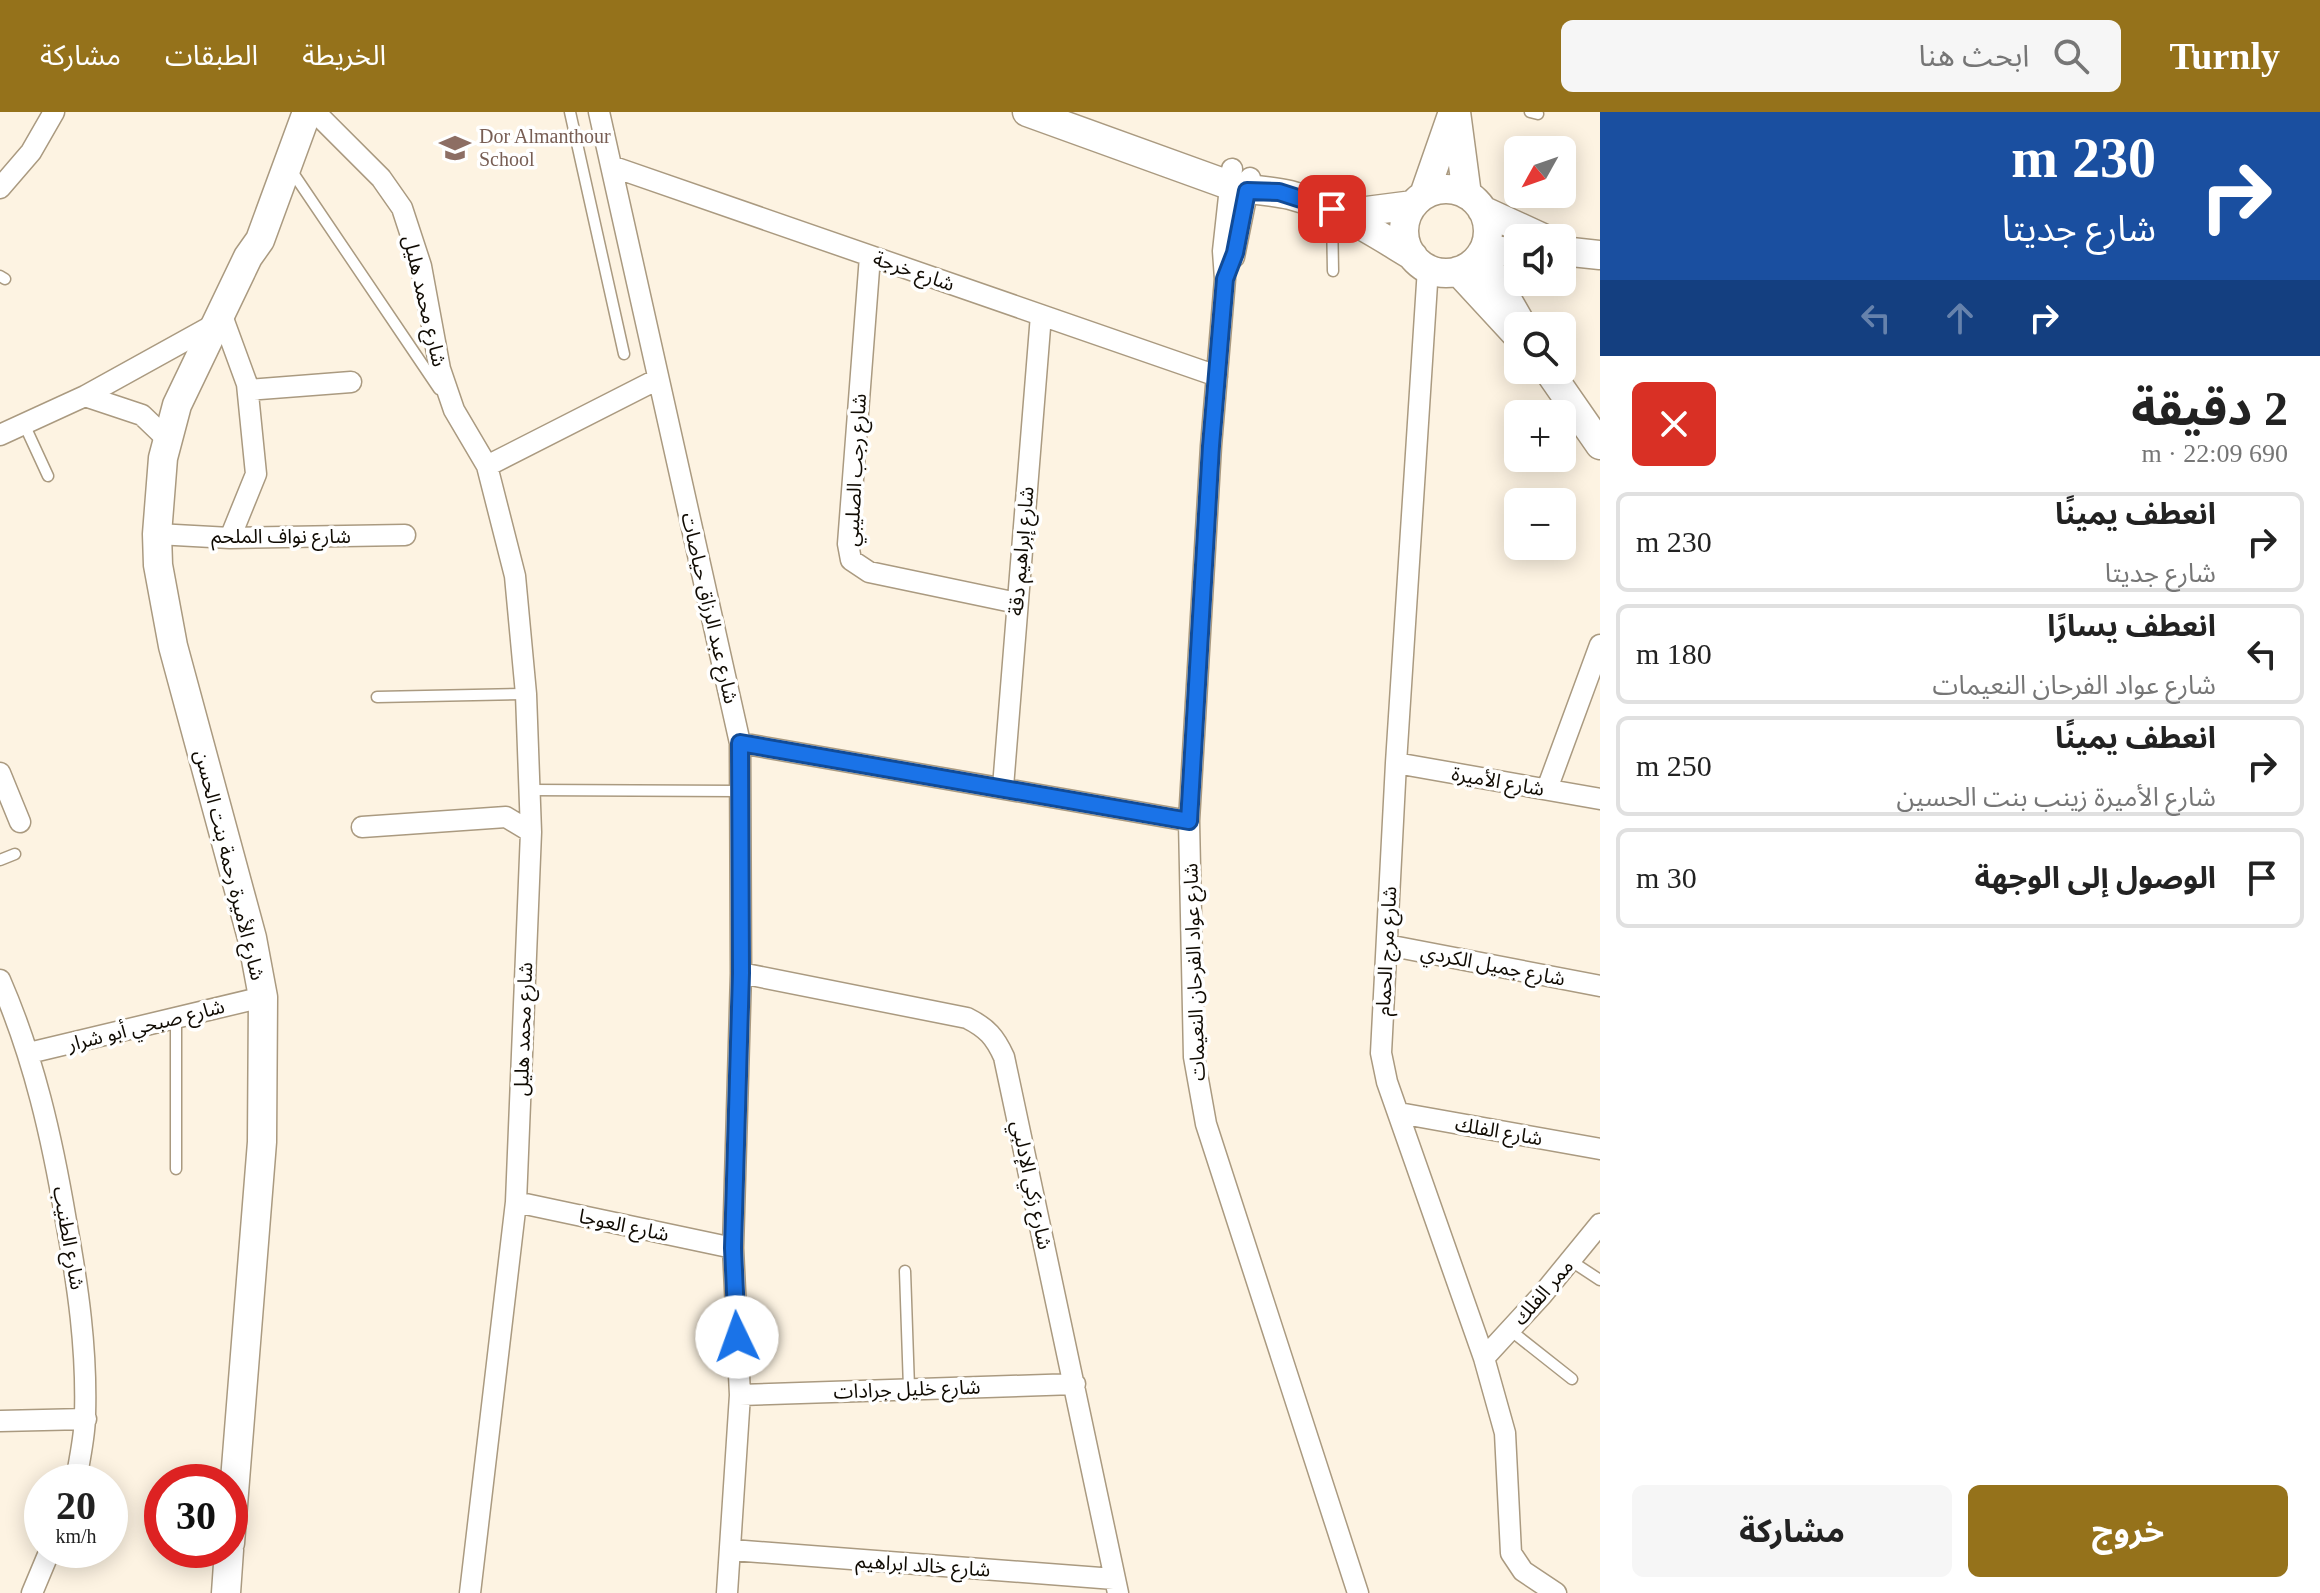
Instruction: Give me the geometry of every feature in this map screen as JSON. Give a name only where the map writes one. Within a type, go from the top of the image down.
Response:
[{"type":"street","points":[[0,188],[31,152],[54,112]]},
{"type":"street","name":"شارع الأميرة رحمة بنت الحسن","points":[[248,257],[247,240],[287,112]]},
{"type":"street","name":"شارع الأميرة رحمة بنت الحسن","points":[[236,1464],[262,1142],[263,997],[252,938],[173,646],[158,565],[157,534],[167,439],[177,405],[248,257],[260,240],[307,112]]},
{"type":"street","name":"شارع محمد هليل","points":[[315,112],[381,178],[402,208],[421,266],[440,369],[454,410],[487,466],[515,576],[531,790],[516,1202],[470,1593]]},
{"type":"street","name":"شارع عبد الرزاق حياصات","points":[[599,112],[740,743],[741,973],[733,1248],[740,1395],[727,1593]]},
{"type":"street","points":[[1027,112],[1338,211],[1420,262],[1442,272],[1468,267],[1482,252],[1488,231],[1475,202],[1455,112]]},
{"type":"street","points":[[1078,112],[1240,180]]},
{"type":"street","points":[[1420,262],[1405,231],[1455,112]]},
{"type":"street","name":"شارع خرجة","points":[[611,166],[1217,376]]},
{"type":"street","name":"شارع عواد الفرحان النعيمات","points":[[1240,180],[1223,258],[1225,279],[1189,821],[1192,990],[1199,1092],[1358,1593]]},
{"type":"street","points":[[1338,211],[1418,200],[1446,189],[1517,224]]},
{"type":"street","points":[[1482,252],[1504,252]]},
{"type":"street","points":[[1482,252],[1514,312]]},
{"type":"street","name":"شارع رجب الصليبي","points":[[870,256],[848,544],[851,560],[869,572],[1017,603]]},
{"type":"street","name":"شارع مرج الحمام","points":[[1420,262],[1381,1053],[1484,1358],[1509,1455],[1511,1553],[1523,1571],[1556,1593]]},
{"type":"street","points":[[1458,271],[1504,321]]},
{"type":"street","name":"شارع إبراهيم دقة","points":[[1003,787],[1041,315]]},
{"type":"street","points":[[0,435],[85,396],[219,318],[248,390],[256,474],[230,538]]},
{"type":"street","points":[[487,466],[658,379]]},
{"type":"street","points":[[248,390],[351,382]]},
{"type":"street","points":[[1558,384],[1600,445]]},
{"type":"street","points":[[85,396],[142,415],[167,439]]},
{"type":"street","name":"شارع نواف الملحم","points":[[157,534],[230,538],[405,535]]},
{"type":"street","points":[[1547,789],[1600,645]]},
{"type":"street","points":[[740,743],[1189,821]]},
{"type":"street","name":"شارع الأميرة","points":[[1396,763],[1600,799]]},
{"type":"street","points":[[0,773],[20,822]]},
{"type":"street","points":[[362,827],[506,817],[531,832]]},
{"type":"street","name":"شارع جميل الكردي","points":[[1387,945],[1600,986]]},
{"type":"street","name":"شارع زكي الإدلبي","points":[[741,973],[943,1012],[967,1018],[988,1029],[1004,1057],[1116,1586]]},
{"type":"street","name":"شارع الطنيب","points":[[0,980],[29,1053],[49,1125],[79,1294],[85,1354],[86,1419],[79,1464]]},
{"type":"street","name":"شارع صبحي أبو شرار","points":[[29,1053],[263,997]]},
{"type":"street","name":"شارع الفلك","points":[[1399,1113],[1600,1149]]},
{"type":"street","name":"شارع العوجا","points":[[516,1202],[733,1248]]},
{"type":"street","name":"ممر الفلك","points":[[1484,1358],[1600,1224]]},
{"type":"street","name":"شارع خليل جرادات","points":[[740,1395],[1075,1384]]},
{"type":"street","points":[[0,1421],[86,1419]]},
{"type":"street","name":"شارع خالد ابراهيم","points":[[732,1550],[1116,1586]]},
{"type":"street","points":[[32,1593],[42,1568]]},
{"type":"street","points":[[226,1593],[228,1568]]},
{"type":"lane","points":[[570,112],[624,354]]},
{"type":"lane","points":[[288,167],[454,410]]},
{"type":"lane","points":[[1333,271],[1338,211]]},
{"type":"lane","points":[[24,424],[48,476]]},
{"type":"lane","points":[[377,697],[526,694]]},
{"type":"lane","points":[[531,790],[738,791]]},
{"type":"lane","points":[[0,860],[15,854]]},
{"type":"lane","points":[[176,1017],[176,1169]]},
{"type":"lane","points":[[1571,1261],[1600,1280]]},
{"type":"lane","points":[[905,1271],[909,1388]]},
{"type":"lane","points":[[1510,1330],[1572,1379]]},
{"type":"place","name":"Dor Almanthour School","points":[[455,148]]},
{"type":"route","points":[[737,1337],[733,1248],[741,973],[740,743],[1189,821],[1211,446],[1225,279],[1235,253],[1247,191],[1263,194],[1279,192],[1332,209]]}]
